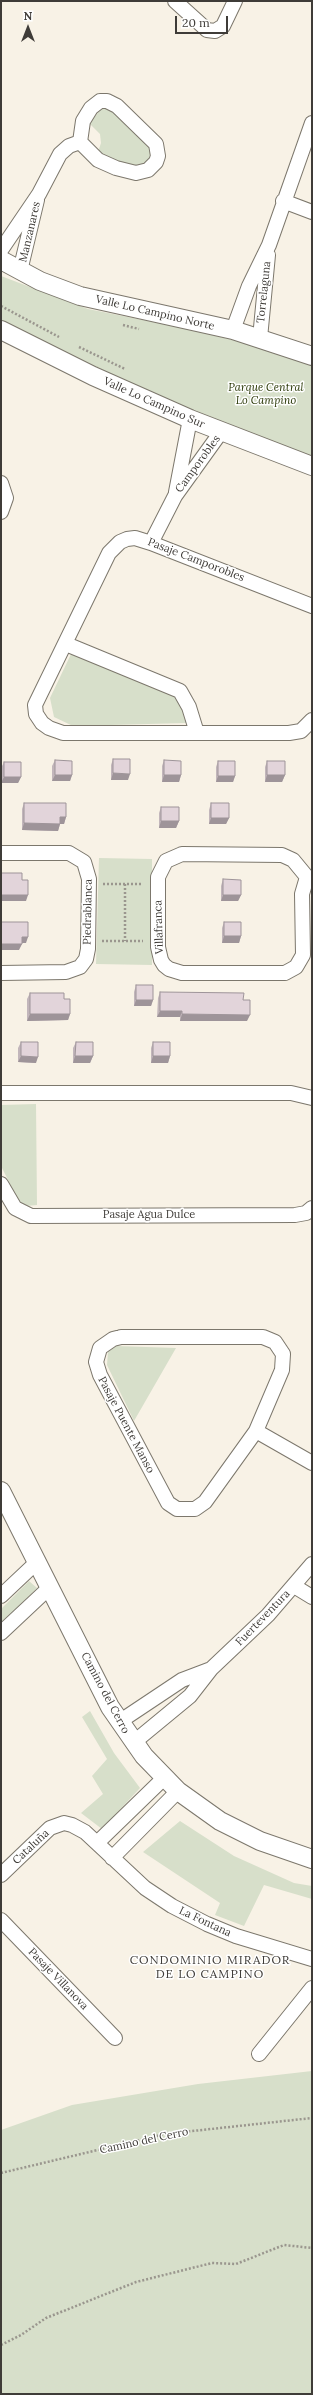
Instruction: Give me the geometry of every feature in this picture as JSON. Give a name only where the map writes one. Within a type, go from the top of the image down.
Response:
[{"type":"street","points":[[175,1],[207,30],[215,31],[223,26],[235,1]]},
{"type":"street","points":[[106,101],[117,106],[144,131],[156,144],[158,156],[156,162],[148,170],[136,173],[128,172],[98,160],[80,142],[81,127],[86,116],[95,103],[106,101]]},
{"type":"street","name":"Torrelaguna","points":[[232,330],[249,286],[268,245],[312,123]]},
{"type":"street","name":"Manzanares","points":[[1,250],[39,194],[60,154],[69,146],[80,142]]},
{"type":"street","name":"Manzanares","points":[[20,271],[39,194]]},
{"type":"street","points":[[283,201],[312,212]]},
{"type":"street","name":"Torrelaguna","points":[[260,338],[268,245]]},
{"type":"street","name":"Valle Lo Campino Norte","points":[[1,260],[20,271],[80,296],[232,330],[312,356]]},
{"type":"street","name":"Valle Lo Campino Sur","points":[[2,331],[93,376],[190,419],[312,466]]},
{"type":"street","name":"Camporobles","points":[[175,496],[190,419]]},
{"type":"street","name":"Camporobles","points":[[151,543],[175,496],[221,432]]},
{"type":"street","points":[[1,483],[6,498],[1,512]]},
{"type":"street","name":"Pasaje Camporobles","points":[[312,606],[151,543],[135,538],[128,539],[120,542],[109,553],[35,705],[36,714],[48,728],[63,732],[295,732],[306,728],[312,720]]},
{"type":"street","points":[[66,644],[180,691],[189,707],[197,733]]},
{"type":"street","name":"Piedrablanca","points":[[1,853],[75,855],[87,868],[89,884],[88,941],[83,963],[71,972],[1,973]]},
{"type":"street","name":"Villafranca","points":[[182,854],[282,855],[293,860],[309,877],[302,894],[303,955],[296,967],[291,971],[278,973],[175,972],[169,969],[160,960],[158,940],[158,884],[159,871],[166,861],[182,854]]},
{"type":"street","points":[[1,1093],[291,1093],[312,1098]]},
{"type":"street","name":"Pasaje Agua Dulce","points":[[1,1184],[15,1208],[31,1216],[295,1215],[306,1213],[312,1208]]},
{"type":"street","name":"Pasaje Puente Manso","points":[[121,1337],[263,1337],[270,1339],[280,1347],[284,1362],[256,1431],[205,1502],[195,1510],[177,1510],[164,1498],[100,1375],[96,1362],[100,1348],[113,1339],[121,1337]]},
{"type":"street","points":[[256,1431],[311,1464]]},
{"type":"street","name":"Camino del Cerro","points":[[1,1491],[119,1722],[133,1743],[164,1778],[200,1808],[239,1832],[312,1858]]},
{"type":"street","points":[[1,1596],[37,1562]]},
{"type":"street","name":"Fuerteventura","points":[[133,1743],[190,1696],[211,1669],[240,1643],[311,1568]]},
{"type":"street","points":[[294,1586],[312,1597]]},
{"type":"street","points":[[1,1634],[50,1587]]},
{"type":"street","name":"Fuerteventura","points":[[119,1722],[182,1680],[211,1669]]},
{"type":"street","points":[[97,1843],[164,1778]]},
{"type":"street","points":[[112,1858],[178,1790]]},
{"type":"street","name":"La Fontana","points":[[64,1823],[79,1828],[145,1888],[172,1906],[207,1924],[266,1947],[312,1958]]},
{"type":"street","name":"Cataluña","points":[[1,1875],[46,1832],[56,1825],[64,1823]]},
{"type":"street","name":"Pasaje Villanova","points":[[1,1920],[115,2038]]},
{"type":"street","points":[[259,2054],[312,1988]]},
{"type":"path","points":[[1,306],[62,338]]},
{"type":"path","points":[[75,345],[132,372]]},
{"type":"path","points":[[89,884],[158,884]]},
{"type":"path","points":[[125,884],[125,941]]},
{"type":"path","points":[[88,941],[158,940]]},
{"type":"path","name":"Camino del Cerro","points":[[1,2173],[165,2134],[312,2118]]},
{"type":"path","points":[[1,2345],[21,2335],[46,2318],[136,2282],[212,2263],[236,2264],[284,2245],[312,2248]]},
{"type":"green space","points":[[110,108],[148,143],[151,153],[147,163],[139,168],[119,162],[98,152],[101,143],[100,134],[89,123],[101,109]]},
{"type":"green space","name":"Parque Central Lo Campino","points":[[1,276],[88,309],[178,327],[272,349],[312,363],[312,458],[224,425],[1,324]]},
{"type":"green space","points":[[72,652],[178,690],[185,702],[186,723],[73,726],[54,717],[50,698]]},
{"type":"green space","points":[[99,858],[152,859],[152,965],[96,964]]},
{"type":"green space","points":[[36,1104],[37,1205],[26,1206],[18,1200],[1,1166],[1,1105]]},
{"type":"green space","points":[[116,1346],[176,1348],[134,1421],[107,1365],[108,1352]]},
{"type":"green space","points":[[29,1581],[37,1588],[1,1624],[1,1609]]},
{"type":"green space","points":[[90,1711],[114,1753],[140,1788],[102,1829],[81,1813],[103,1794],[92,1776],[107,1759],[82,1717]]},
{"type":"green space","points":[[180,1821],[234,1856],[294,1883],[312,1886],[312,1899],[264,1885],[244,1926],[215,1915],[220,1903],[143,1852]]},
{"type":"green space","points":[[312,2071],[312,2394],[1,2394],[1,2130],[72,2105],[198,2084]]},
{"type":"building","points":[[113,759],[130,759],[130,774],[113,773]]},
{"type":"building","points":[[55,760],[72,761],[72,775],[55,775]]},
{"type":"building","points":[[164,760],[181,761],[181,775],[164,775]]},
{"type":"building","points":[[218,761],[235,761],[235,776],[218,776]]},
{"type":"building","points":[[267,761],[285,761],[285,775],[267,775]]},
{"type":"building","points":[[4,762],[21,762],[21,777],[4,777]]},
{"type":"building","points":[[24,803],[66,803],[66,817],[60,817],[60,824],[24,823]]},
{"type":"building","points":[[211,803],[229,803],[229,818],[211,818]]},
{"type":"building","points":[[161,807],[179,807],[179,821],[161,821]]},
{"type":"building","points":[[1,873],[22,873],[22,880],[28,880],[28,895],[1,895]]},
{"type":"building","points":[[223,879],[241,880],[241,895],[223,895]]},
{"type":"building","points":[[1,922],[28,922],[28,937],[22,937],[22,944],[1,944]]},
{"type":"building","points":[[224,922],[241,922],[241,936],[224,936]]},
{"type":"building","points":[[136,985],[153,985],[153,1000],[136,1000]]},
{"type":"building","points":[[160,992],[244,993],[243,1000],[250,1000],[250,1015],[182,1014],[182,1011],[160,1011]]},
{"type":"building","points":[[30,993],[64,993],[64,999],[70,999],[70,1014],[30,1014]]},
{"type":"building","points":[[21,1042],[38,1042],[38,1057],[21,1056]]},
{"type":"building","points":[[76,1042],[93,1042],[93,1056],[75,1056]]},
{"type":"building","points":[[153,1042],[170,1042],[170,1056],[153,1056]]},
{"type":"district","name":"CONDOMINIO MIRADOR DE LO CAMPINO","points":[[210,1968]]}]
